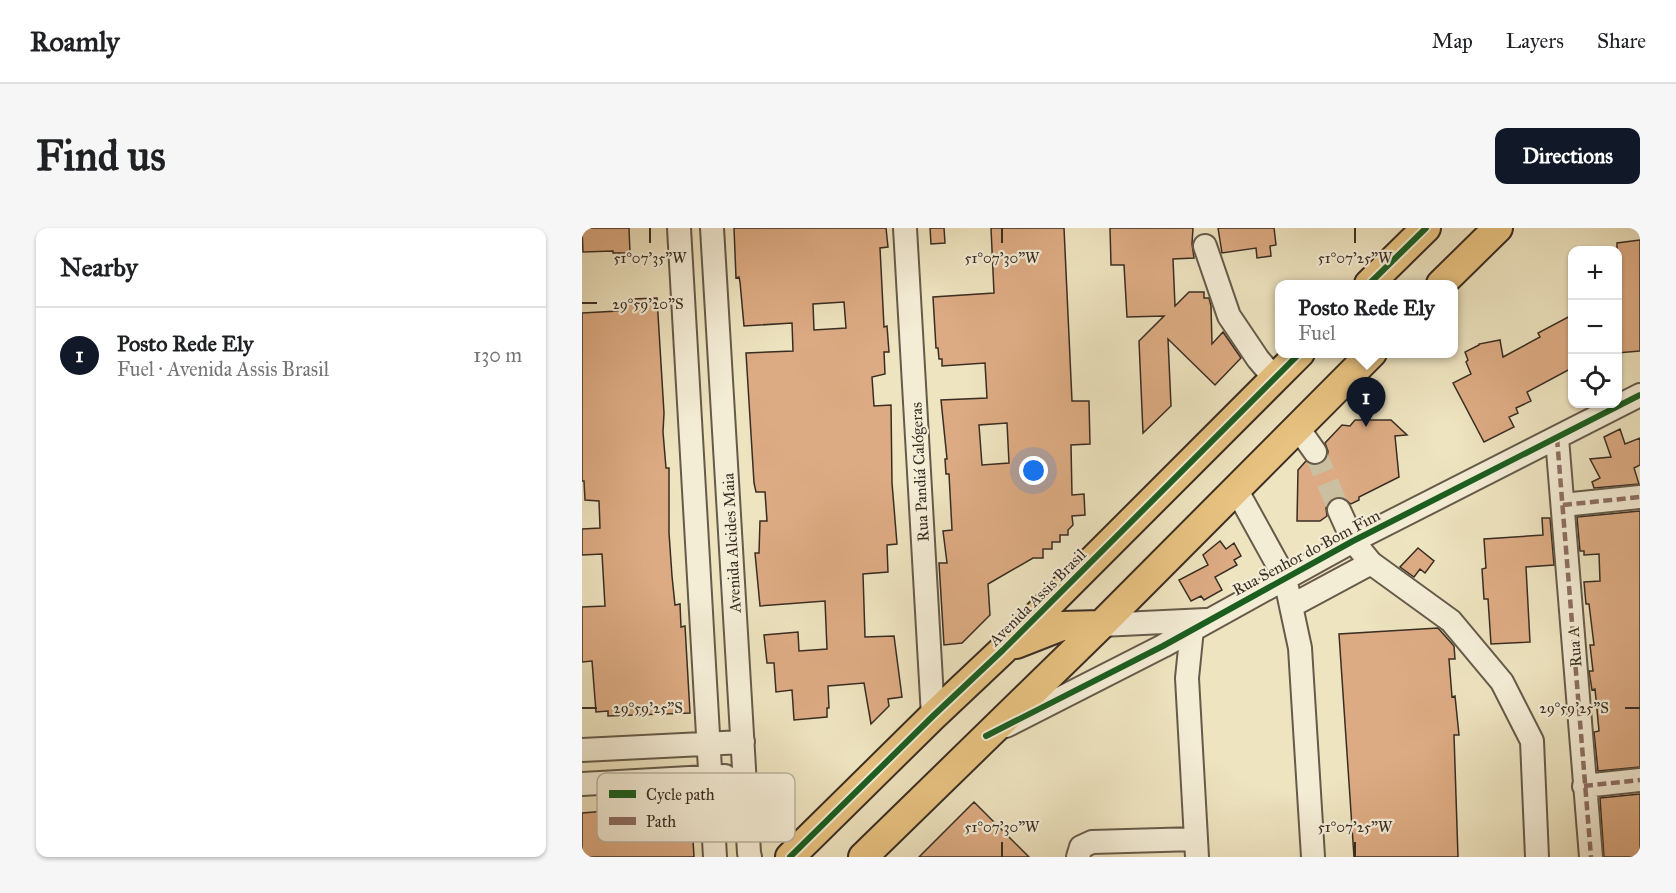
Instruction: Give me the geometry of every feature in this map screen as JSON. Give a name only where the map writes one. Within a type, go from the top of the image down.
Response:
[{"type":"main road","points":[[1374,280],[1426,228]]},
{"type":"main road","points":[[1446,280],[1498,228]]},
{"type":"main road","name":"Avenida Assis Brasil","points":[[790,857],[1003,650],[1296,358]]},
{"type":"main road","points":[[863,857],[1101,625],[1368,358]]},
{"type":"main road","points":[[1003,650],[1062,626],[1101,625]]},
{"type":"street","name":"Avenida Alcides Maia","points":[[679,228],[711,773]]},
{"type":"street","name":"Avenida Alcides Maia","points":[[712,228],[744,773]]},
{"type":"street","name":"Rua Pandiá Calógeras","points":[[905,228],[933,716]]},
{"type":"street","points":[[1205,246],[1229,316],[1258,359],[1275,379]]},
{"type":"street","name":"Rua Senhor do Bom Fim","points":[[986,736],[1163,646],[1353,541],[1640,395]]},
{"type":"street","points":[[1298,428],[1315,452]]},
{"type":"street","name":"Rua A","points":[[1557,438],[1591,857]]},
{"type":"street","points":[[1236,489],[1285,578],[1300,648],[1312,857]]},
{"type":"street","points":[[1563,505],[1640,497]]},
{"type":"street","points":[[1339,510],[1353,541],[1371,563],[1451,621],[1502,682],[1532,741],[1537,857]]},
{"type":"street","points":[[1291,606],[1371,563]]},
{"type":"street","points":[[1078,857],[1081,847],[1092,842],[1196,848],[1187,678],[1201,624]]},
{"type":"street","name":"Rua Senhor do Bom Fim","points":[[1101,625],[1201,624]]},
{"type":"street","points":[[1163,646],[1187,678]]},
{"type":"street","points":[[582,750],[743,742]]},
{"type":"street","points":[[1584,786],[1640,780]]},
{"type":"street","points":[[582,784],[597,783]]},
{"type":"street","name":"Avenida Alcides Maia","points":[[714,842],[715,857]]},
{"type":"street","name":"Avenida Alcides Maia","points":[[747,842],[750,857]]},
{"type":"building","points":[[582,228],[629,228],[630,253],[583,252]]},
{"type":"building","points":[[734,228],[886,228],[888,247],[880,248],[884,327],[887,326],[889,352],[884,352],[885,374],[872,377],[874,406],[891,405],[892,483],[897,544],[887,545],[888,572],[863,574],[865,637],[894,636],[902,697],[888,699],[889,706],[871,724],[864,683],[828,686],[827,717],[794,720],[792,690],[776,692],[774,663],[767,663],[764,635],[798,632],[799,651],[827,649],[825,601],[760,606],[755,553],[759,553],[760,521],[767,521],[765,492],[756,492],[754,483],[746,353],[793,351],[792,323],[744,326],[740,282],[739,277],[736,278]],"holes":[[[844,302],[846,328],[814,330],[813,304]]]},
{"type":"building","points":[[930,228],[944,228],[945,243],[931,244]]},
{"type":"building","points":[[991,228],[1064,228],[1072,401],[1089,401],[1090,444],[1071,445],[1072,495],[1084,494],[1085,515],[1072,516],[1073,525],[1068,530],[1068,535],[1060,535],[1060,542],[1052,542],[1052,549],[1043,549],[1043,558],[1033,558],[988,584],[990,615],[962,643],[944,645],[939,563],[947,563],[943,531],[952,530],[941,400],[987,398],[985,363],[942,366],[942,359],[939,359],[938,348],[936,348],[933,297],[994,293]],"holes":[[[1007,423],[1009,463],[982,465],[979,425]]]},
{"type":"building","points":[[1110,228],[1193,228],[1194,258],[1173,259],[1175,306],[1189,292],[1204,292],[1204,298],[1209,298],[1211,306],[1212,344],[1223,332],[1241,358],[1215,385],[1168,339],[1171,406],[1143,433],[1139,341],[1164,316],[1127,317],[1124,265],[1111,265]]},
{"type":"building","points":[[1218,228],[1274,228],[1276,245],[1270,246],[1271,256],[1257,258],[1256,248],[1222,253]]},
{"type":"building","points":[[1640,240],[1640,351],[1622,353],[1622,246],[1617,246],[1617,243]]},
{"type":"building","points":[[657,298],[664,413],[663,432],[666,468],[669,468],[669,533],[672,576],[675,605],[680,604],[681,627],[685,626],[690,713],[608,716],[608,711],[596,712],[592,661],[582,662],[582,607],[605,606],[602,554],[582,555],[582,529],[600,528],[599,501],[585,500],[584,481],[582,481],[582,313],[618,311],[617,303],[632,302],[632,299]]},
{"type":"building","points":[[1568,317],[1568,370],[1527,392],[1531,401],[1516,408],[1518,413],[1509,417],[1514,427],[1484,442],[1453,383],[1471,374],[1465,352],[1479,344],[1500,340],[1503,357],[1540,337],[1538,333]]},
{"type":"building","points":[[1355,420],[1391,420],[1407,435],[1395,436],[1399,477],[1359,497],[1359,500],[1351,504],[1341,497],[1333,498],[1326,508],[1327,516],[1320,521],[1297,521],[1298,470],[1306,461],[1316,465],[1323,463],[1328,451],[1325,443],[1342,425],[1350,426]]},
{"type":"building","points":[[1620,429],[1625,444],[1640,438],[1640,465],[1634,468],[1639,484],[1594,488],[1592,482],[1600,478],[1590,459],[1611,457],[1604,437]]},
{"type":"building","points":[[1640,511],[1640,767],[1598,771],[1594,732],[1599,731],[1595,689],[1592,690],[1589,671],[1593,671],[1590,645],[1594,645],[1584,582],[1600,581],[1599,554],[1584,555],[1584,551],[1580,551],[1577,517]]},
{"type":"building","points":[[1542,518],[1550,518],[1554,565],[1526,567],[1530,642],[1491,644],[1488,599],[1484,599],[1482,569],[1486,568],[1484,539],[1543,535]]},
{"type":"building","points":[[1220,541],[1226,549],[1234,543],[1241,556],[1234,560],[1237,565],[1215,577],[1222,590],[1204,600],[1201,596],[1191,601],[1179,580],[1208,565],[1203,555]]},
{"type":"building","points":[[1418,548],[1434,561],[1425,573],[1420,569],[1414,577],[1400,567]]},
{"type":"building","points":[[1438,628],[1454,646],[1455,659],[1449,659],[1452,697],[1455,696],[1459,735],[1454,735],[1458,857],[1354,857],[1339,634]]},
{"type":"building","points":[[1640,794],[1640,857],[1604,857],[1600,798]]},
{"type":"building","points":[[974,802],[1029,857],[919,857]]},
{"type":"building","points":[[597,812],[597,842],[693,842],[694,857],[582,857],[582,813]]},
{"type":"tunnel","points":[[1315,452],[1339,510]]},
{"type":"marked path","points":[[1557,438],[1591,857]]},
{"type":"marked path","points":[[1563,505],[1640,497]]},
{"type":"marked path","points":[[1584,786],[1640,780]]},
{"type":"cycle path","points":[[1373,280],[1426,228]]},
{"type":"cycle path","points":[[790,857],[1003,650],[1295,358]]},
{"type":"cycle path","points":[[986,736],[1163,646],[1353,541],[1640,395]]},
{"type":"place","name":"Posto Rede Ely","points":[[1366,427]]}]
